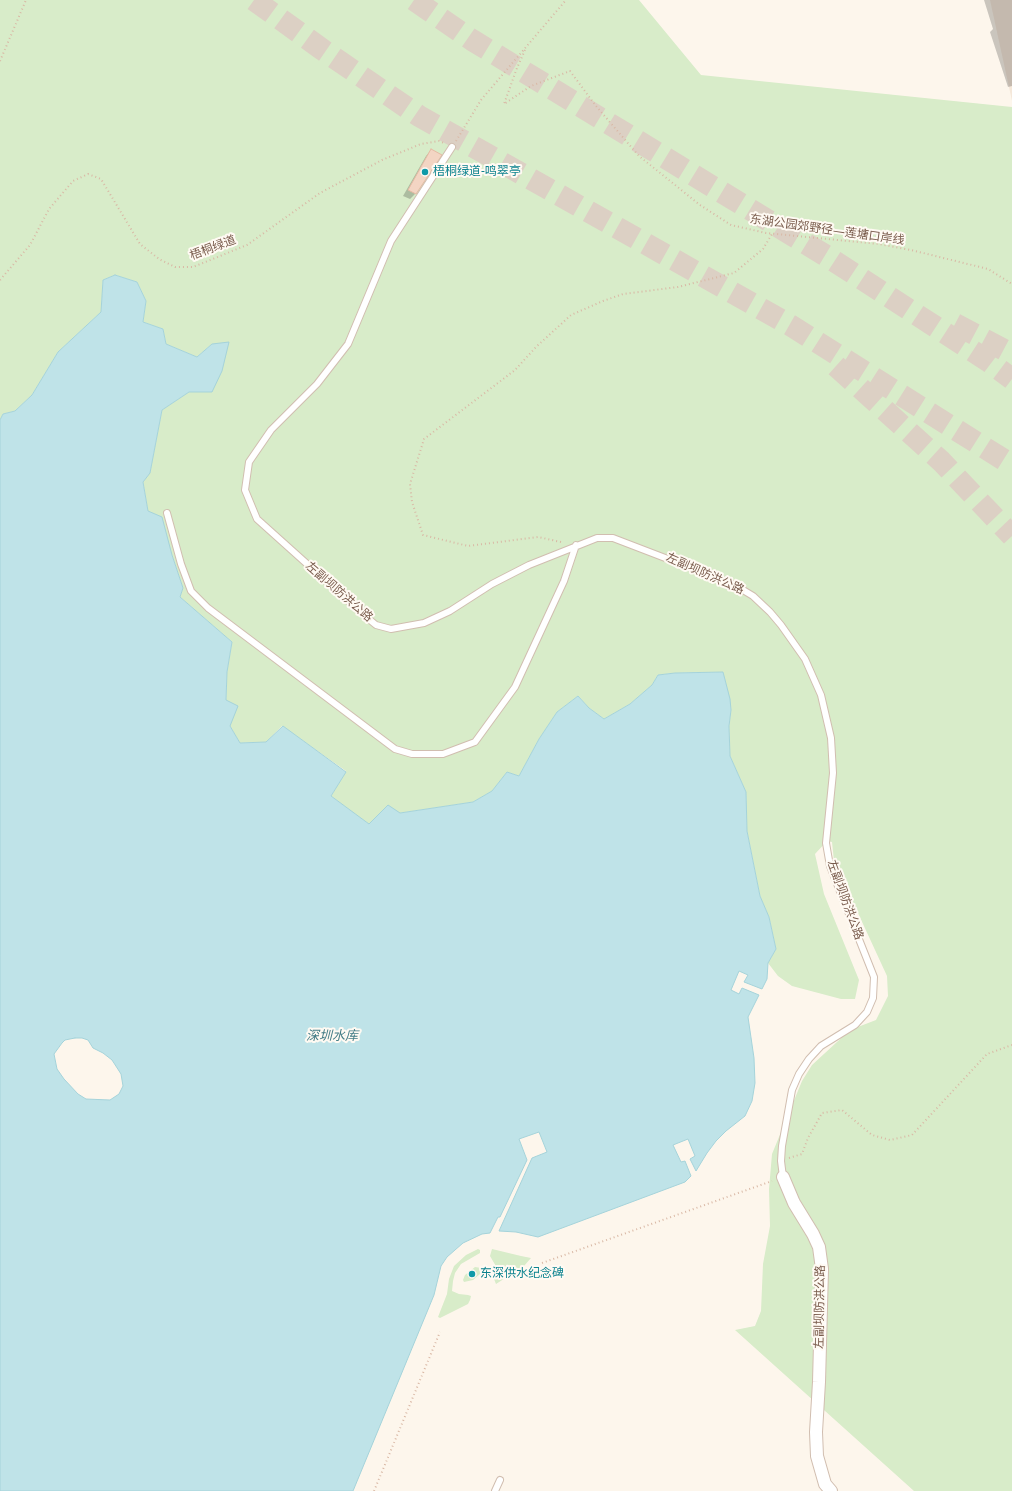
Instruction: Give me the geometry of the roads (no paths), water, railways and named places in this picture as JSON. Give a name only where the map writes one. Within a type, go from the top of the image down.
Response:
[{"type":"street","name":"左副坝防洪公路","points":[[783,1177],[794,1203],[814,1234],[819,1248],[822,1269],[816,1450],[826,1484],[831,1491]]},
{"type":"lane","name":"左副坝防洪公路","points":[[452,147],[391,241],[348,344],[317,384],[271,430],[249,462],[245,490],[258,519],[365,616],[376,624],[391,629],[424,623],[450,611],[498,580],[576,545],[597,538],[613,538],[733,584],[753,596],[770,612],[806,659],[820,695],[831,738],[833,773],[826,844],[830,866],[874,977],[873,998],[867,1012],[855,1025],[821,1046],[809,1059],[799,1074],[792,1090],[782,1146],[781,1161],[783,1177]]},
{"type":"lane","points":[[167,513],[181,564],[191,591],[208,608],[395,749],[412,754],[443,754],[475,742],[515,687],[564,581],[576,545]]},
{"type":"lane","points":[[495,1491],[500,1480]]},
{"type":"water","name":"深圳水库","points":[[115,275],[137,282],[146,301],[143,322],[163,329],[166,344],[197,357],[212,344],[229,342],[222,371],[212,392],[189,392],[162,410],[150,473],[143,482],[148,511],[162,517],[183,588],[180,597],[232,642],[227,672],[226,700],[238,706],[230,726],[240,743],[266,742],[283,726],[346,772],[331,796],[369,824],[388,805],[400,813],[473,802],[492,791],[507,772],[519,776],[539,739],[557,712],[578,696],[589,708],[604,719],[630,704],[652,685],[658,675],[675,673],[723,672],[730,699],[730,756],[746,792],[747,831],[760,896],[769,917],[776,949],[768,963],[767,979],[762,989],[744,982],[748,975],[739,971],[731,990],[739,994],[742,988],[759,995],[748,1017],[754,1058],[755,1083],[752,1101],[745,1116],[716,1141],[696,1171],[690,1159],[695,1156],[688,1139],[673,1145],[681,1162],[685,1161],[691,1176],[685,1182],[538,1237],[516,1232],[499,1231],[532,1158],[547,1152],[539,1132],[519,1139],[527,1160],[500,1217],[498,1217],[490,1233],[482,1234],[463,1243],[447,1257],[441,1266],[434,1295],[353,1491],[0,1491],[0,420],[3,414],[15,411],[32,395],[58,352],[101,312],[103,280]],"holes":[[[82,1038],[88,1040],[93,1048],[112,1060],[121,1074],[123,1086],[119,1094],[110,1100],[86,1099],[78,1094],[57,1069],[54,1054],[62,1043],[65,1040]]]},
{"type":"tunnel","points":[[254,0],[323,50],[419,116],[790,325],[1012,465]]},
{"type":"tunnel","points":[[414,0],[472,40],[828,257],[988,361],[1012,379]]},
{"type":"tunnel","points":[[955,324],[1012,354]]},
{"type":"tunnel","points":[[836,366],[941,461],[1012,536]]},
{"type":"place","name":"梧桐绿道-鸣翠亭","points":[[425,172]]},
{"type":"place","name":"东深供水纪念碑","points":[[472,1274]]}]
